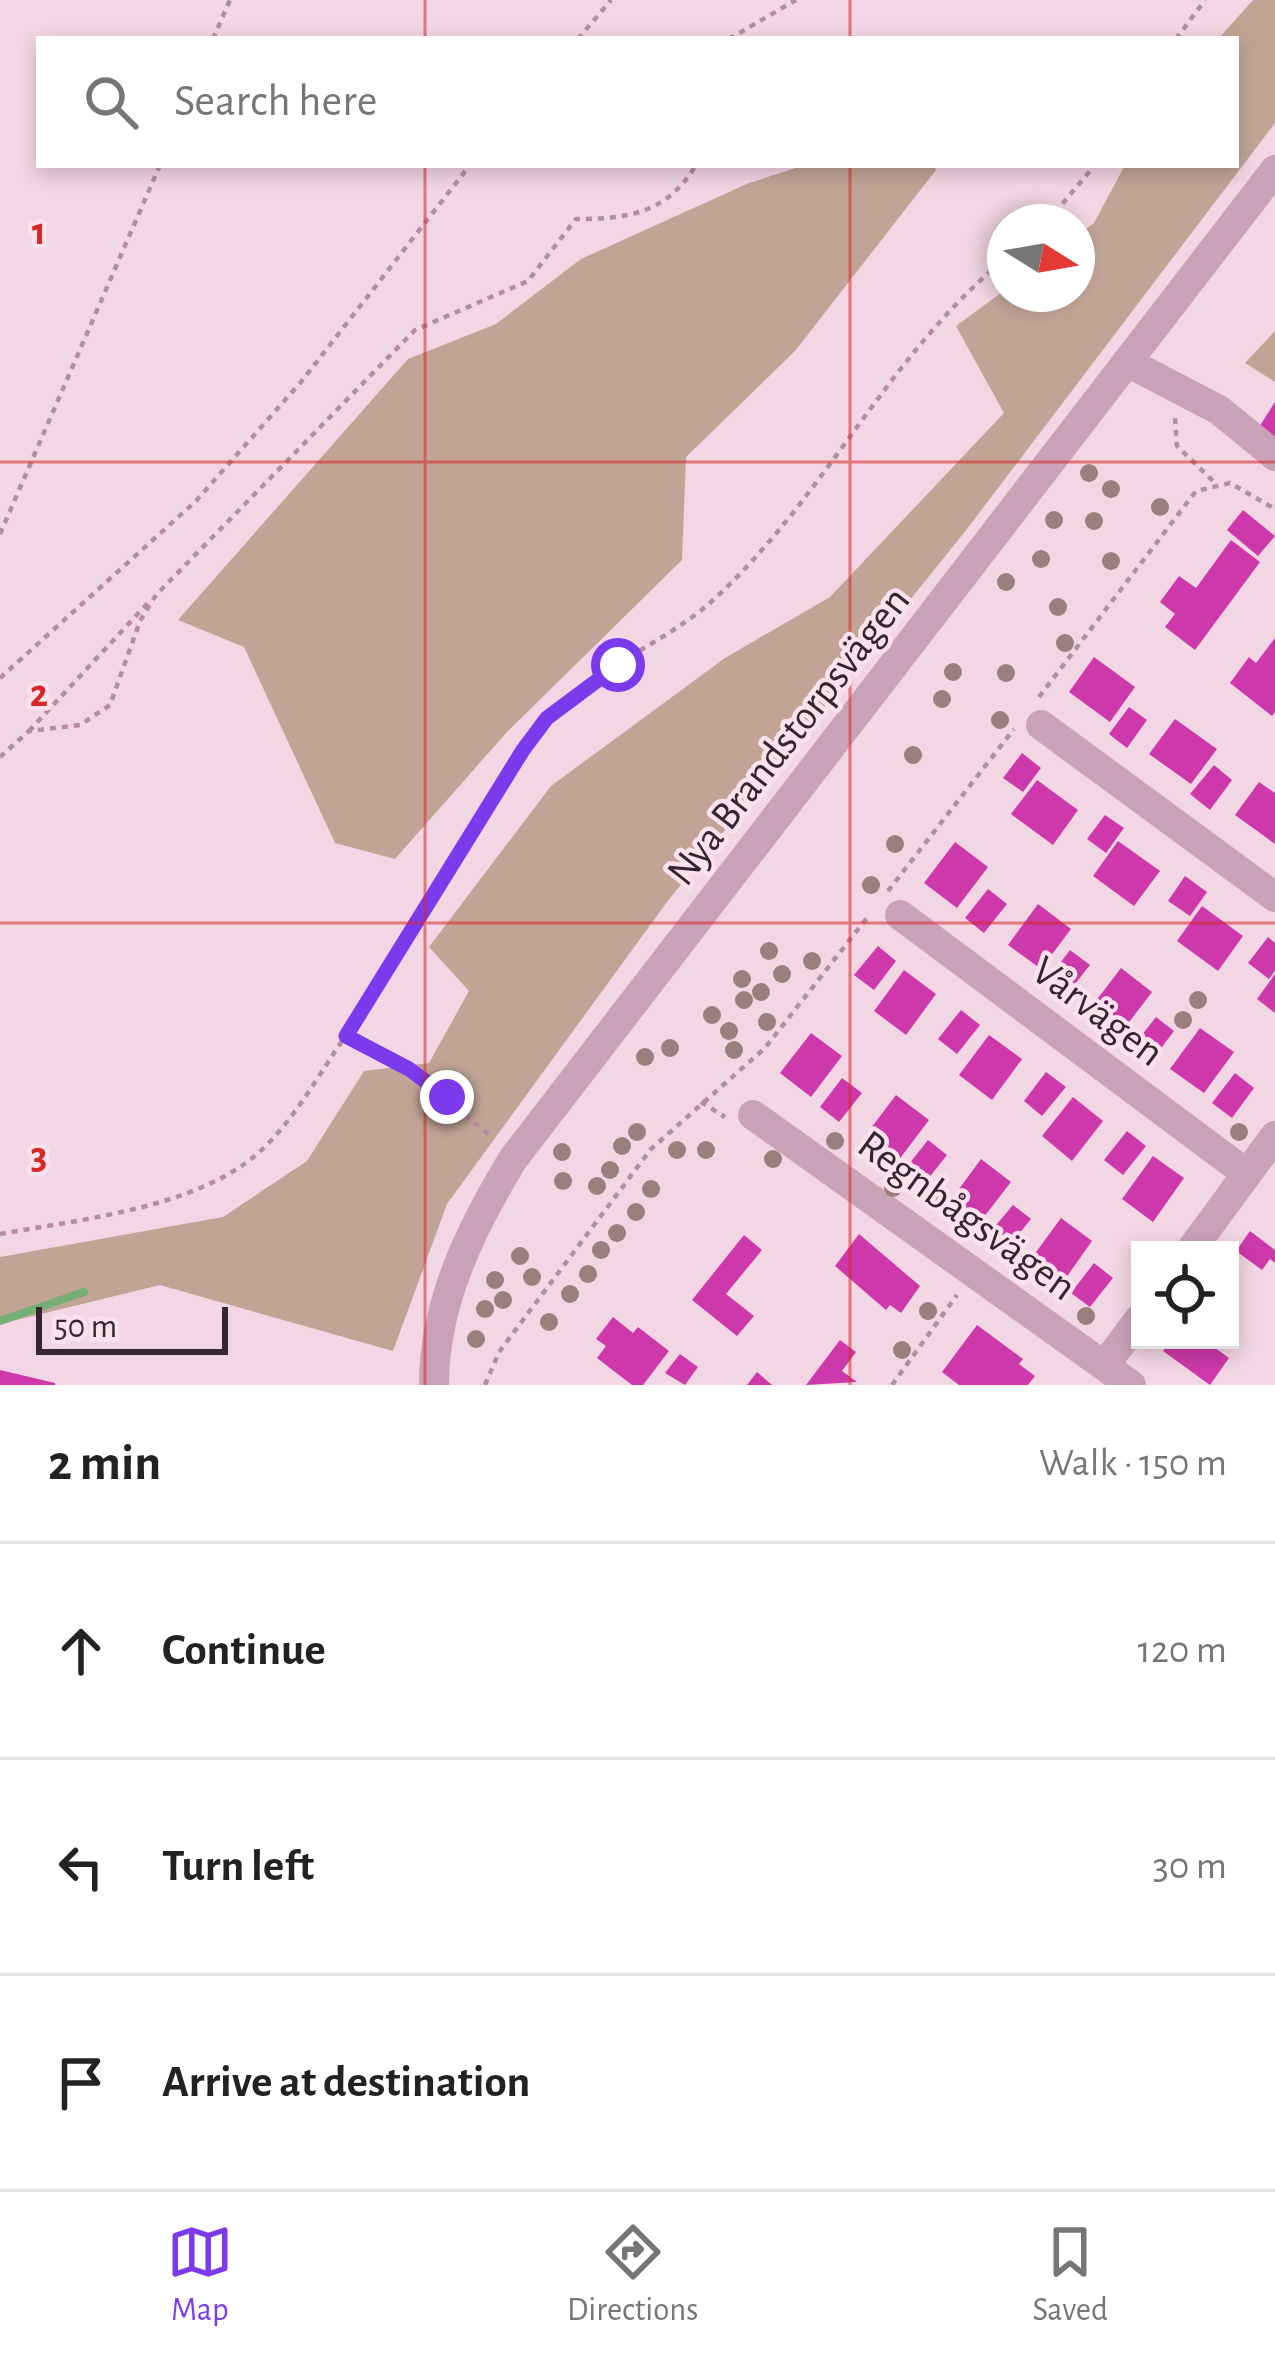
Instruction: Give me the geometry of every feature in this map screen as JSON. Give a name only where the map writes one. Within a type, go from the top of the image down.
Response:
[{"type":"street","name":"Nya Brandstorpsvägen","points":[[434,1385],[446,1300],[475,1221],[515,1157],[1275,170]]},
{"type":"street","points":[[1126,362],[1219,410],[1275,456]]},
{"type":"street","points":[[1041,725],[1275,897]]},
{"type":"street","name":"Vårvägen","points":[[900,915],[1247,1174]]},
{"type":"street","name":"Regnbågsvägen","points":[[753,1115],[1131,1385]]},
{"type":"street","points":[[1197,1241],[1275,1136]]},
{"type":"street","points":[[1105,1365],[1131,1330]]},
{"type":"path","points":[[215,36],[230,0]]},
{"type":"path","points":[[581,36],[611,0]]},
{"type":"path","points":[[734,36],[796,0]]},
{"type":"path","points":[[1178,36],[1205,0]]},
{"type":"path","points":[[0,534],[159,168]]},
{"type":"path","points":[[0,677],[196,501],[301,382],[468,168]]},
{"type":"path","points":[[0,757],[415,330],[528,281],[576,219],[623,219],[666,203],[695,168]]},
{"type":"path","points":[[1062,204],[1092,168]]},
{"type":"path","points":[[0,1234],[160,1200],[243,1165],[280,1128],[346,1036],[493,794],[547,718],[710,603],[790,517],[931,326],[987,275]]},
{"type":"path","points":[[1164,384],[1178,446],[1216,484]]},
{"type":"path","points":[[485,1385],[521,1320],[651,1149],[765,1048],[1196,491],[1231,483],[1275,508]]},
{"type":"path","points":[[29,731],[80,724],[110,705],[140,621],[156,595]]},
{"type":"path","points":[[346,1036],[409,1069],[515,1157]]},
{"type":"path","points":[[892,1385],[978,1274]]},
{"type":"shaded area","points":[[1253,0],[1275,0],[1275,123],[967,529],[667,902],[447,1204],[393,1351],[160,1285],[0,1324],[0,1257],[223,1217],[307,1161],[364,1071],[429,1063],[469,991],[429,947],[551,786],[725,658],[830,597],[1004,413],[956,326],[987,303],[987,312],[1095,312],[1095,221],[1123,168],[1239,168],[1239,36],[1221,36]]},
{"type":"shaded area","points":[[796,168],[936,170],[795,351],[686,457],[682,560],[506,733],[395,859],[335,843],[244,647],[178,620],[408,359],[496,324],[581,259],[749,183]]},
{"type":"shaded area","points":[[1275,331],[1275,382],[1245,363]]},
{"type":"building","points":[[1275,402],[1275,448],[1254,435]]},
{"type":"building","points":[[1243,510],[1275,536],[1258,556],[1227,530]]},
{"type":"building","points":[[1231,540],[1260,562],[1195,650],[1165,627],[1175,614],[1160,602],[1179,576],[1196,588]]},
{"type":"building","points":[[1275,638],[1272,716],[1230,683],[1249,657],[1256,663]]},
{"type":"building","points":[[1094,657],[1135,687],[1110,722],[1069,692]]},
{"type":"building","points":[[1129,707],[1147,720],[1127,748],[1109,734]]},
{"type":"building","points":[[1175,719],[1217,749],[1191,784],[1149,754]]},
{"type":"building","points":[[1022,753],[1041,768],[1023,792],[1003,778]]},
{"type":"building","points":[[1214,765],[1232,780],[1210,810],[1190,794]]},
{"type":"building","points":[[1037,780],[1078,810],[1053,845],[1011,814]]},
{"type":"building","points":[[1259,782],[1275,793],[1275,844],[1235,815]]},
{"type":"building","points":[[1105,815],[1124,828],[1106,853],[1087,839]]},
{"type":"building","points":[[1118,841],[1160,871],[1134,906],[1093,876]]},
{"type":"building","points":[[955,842],[988,867],[957,908],[924,883]]},
{"type":"building","points":[[1185,876],[1207,892],[1190,916],[1168,901]]},
{"type":"building","points":[[988,889],[1007,904],[984,933],[965,918]]},
{"type":"building","points":[[1038,904],[1071,929],[1041,969],[1008,945]]},
{"type":"building","points":[[1202,906],[1243,936],[1218,971],[1177,941]]},
{"type":"building","points":[[1268,937],[1275,943],[1275,971],[1269,979],[1248,963]]},
{"type":"building","points":[[878,946],[896,961],[874,990],[854,975]]},
{"type":"building","points":[[1070,950],[1090,965],[1067,994],[1048,979]]},
{"type":"building","points":[[1121,968],[1152,992],[1120,1034],[1089,1010]]},
{"type":"building","points":[[904,970],[936,994],[906,1035],[874,1011]]},
{"type":"building","points":[[1275,974],[1275,1013],[1257,999]]},
{"type":"building","points":[[961,1010],[980,1025],[957,1054],[938,1039]]},
{"type":"building","points":[[1156,1017],[1174,1031],[1152,1060],[1134,1045]]},
{"type":"building","points":[[1200,1028],[1234,1052],[1204,1093],[1170,1069]]},
{"type":"building","points":[[811,1033],[842,1056],[811,1097],[780,1073]]},
{"type":"building","points":[[989,1035],[1022,1059],[992,1100],[959,1075]]},
{"type":"building","points":[[1046,1072],[1066,1087],[1042,1116],[1024,1101]]},
{"type":"building","points":[[1235,1073],[1254,1088],[1232,1118],[1212,1103]]},
{"type":"building","points":[[842,1078],[862,1093],[839,1122],[820,1107]]},
{"type":"building","points":[[896,1095],[929,1120],[898,1161],[865,1136]]},
{"type":"building","points":[[1073,1097],[1103,1121],[1072,1161],[1042,1136]]},
{"type":"building","points":[[1127,1131],[1146,1146],[1123,1175],[1104,1160]]},
{"type":"building","points":[[928,1140],[947,1155],[924,1184],[905,1169]]},
{"type":"building","points":[[1153,1156],[1184,1178],[1153,1222],[1122,1199]]},
{"type":"building","points":[[981,1159],[1011,1182],[980,1222],[951,1200]]},
{"type":"building","points":[[1013,1205],[1031,1219],[1009,1246],[991,1231]]},
{"type":"building","points":[[1061,1218],[1092,1241],[1063,1282],[1031,1259]]},
{"type":"building","points":[[1250,1231],[1275,1250],[1275,1263],[1270,1259],[1262,1270],[1239,1253]]},
{"type":"building","points":[[859,1234],[920,1286],[901,1313],[890,1305],[886,1310],[835,1266]]},
{"type":"building","points":[[744,1235],[762,1250],[726,1294],[754,1316],[737,1336],[692,1300]]},
{"type":"building","points":[[1094,1263],[1113,1278],[1090,1307],[1071,1293]]},
{"type":"building","points":[[613,1317],[633,1333],[638,1327],[669,1351],[643,1385],[632,1385],[597,1358],[606,1346],[596,1339]]},
{"type":"building","points":[[977,1325],[1023,1359],[1019,1364],[1035,1376],[1028,1385],[959,1385],[942,1372]]},
{"type":"building","points":[[840,1340],[856,1352],[842,1371],[857,1382],[806,1385]]},
{"type":"building","points":[[1216,1349],[1229,1358],[1210,1385],[1163,1351]]},
{"type":"building","points":[[680,1354],[698,1367],[685,1385],[665,1373]]},
{"type":"building","points":[[0,1370],[55,1383],[55,1385],[0,1385]]},
{"type":"building","points":[[757,1372],[772,1385],[747,1385]]},
{"type":"waterway","points":[[0,1321],[84,1292]]},
{"type":"route","points":[[447,1097],[409,1069],[346,1036],[523,750],[547,718],[618,665]]}]
